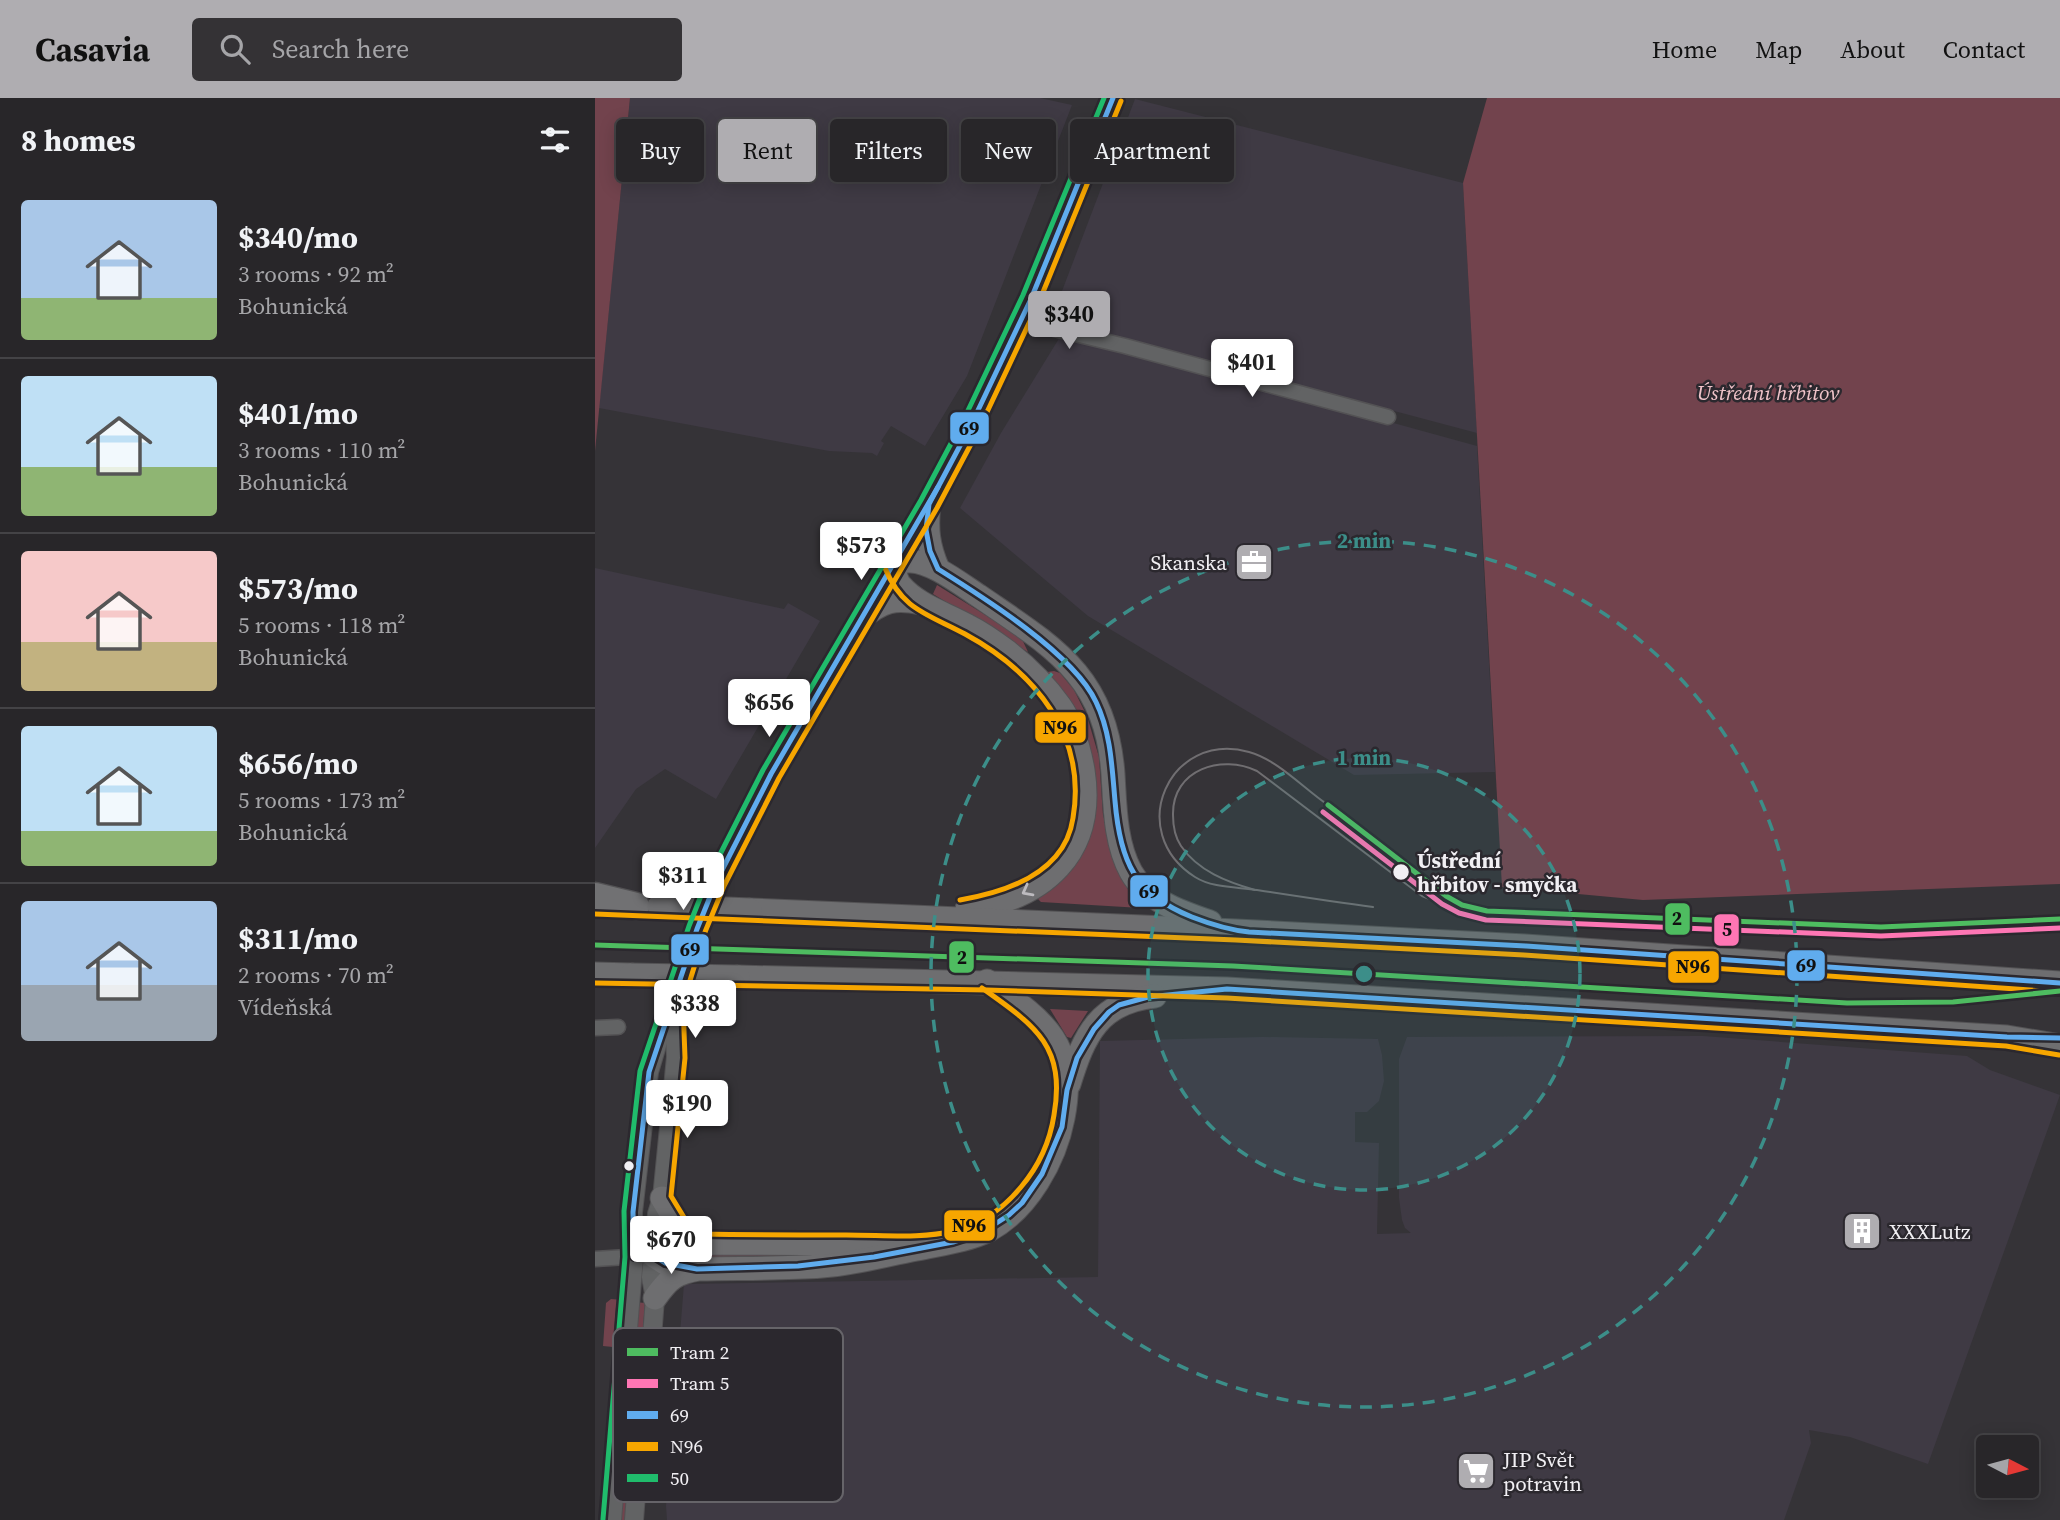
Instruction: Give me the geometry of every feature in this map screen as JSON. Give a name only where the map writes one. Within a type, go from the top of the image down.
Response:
[{"type":"highway","points":[[929,504],[926,530],[930,551],[938,569]]},
{"type":"highway","points":[[921,603],[899,583],[893,565],[910,560],[938,569],[1050,647],[1075,671],[1096,700],[1103,716],[1111,753],[1119,836],[1128,867],[1137,881],[1154,898],[1173,908],[1236,931]]},
{"type":"highway","points":[[861,618],[876,607],[902,598],[921,603],[969,626],[1009,652],[1051,694],[1066,715],[1082,769],[1085,798],[1080,827],[1070,854],[1036,887],[1011,899],[985,906],[909,916]]},
{"type":"highway","points":[[595,896],[647,906]]},
{"type":"highway","points":[[595,905],[909,916],[1525,946],[2060,983]]},
{"type":"highway","points":[[595,974],[987,981],[1227,989],[2007,1037],[2060,1046]]},
{"type":"highway","points":[[987,981],[1026,1009],[1049,1031],[1063,1059],[1067,1090]]},
{"type":"highway","points":[[655,1298],[671,1278],[681,1272],[699,1269],[824,1266],[964,1239],[989,1230],[1011,1214],[1041,1175],[1056,1144],[1067,1090],[1085,1040],[1100,1021],[1116,1006],[1126,1001],[1227,989]]},
{"type":"highway","points":[[662,1198],[678,1225],[699,1243]]},
{"type":"highway","points":[[644,1256],[677,1246],[699,1243],[940,1244]]},
{"type":"highway","points":[[644,1256],[668,1265],[699,1269]]},
{"type":"street","points":[[653,1328],[655,1298],[633,1212],[649,1072],[697,929],[716,882],[771,774],[929,504],[971,425],[1021,321],[1113,98]]},
{"type":"street","points":[[1021,321],[1125,346],[1388,417]]},
{"type":"street","points":[[635,1328],[644,1256],[662,1198],[676,1058],[674,1002]]},
{"type":"street","points":[[595,1028],[618,1027]]},
{"type":"street","points":[[595,1259],[644,1256]]},
{"type":"street","points":[[612,1520],[614,1502]]},
{"type":"street","points":[[634,1520],[635,1502]]},
{"type":"shaded area","points":[[630,98],[1040,98],[1072,105],[1056,146],[1056,119],[961,119],[961,182],[1042,182],[967,376],[925,446],[891,426],[881,441],[884,443],[877,456],[872,453],[829,451],[599,408],[622,182],[704,182],[704,119],[628,119]]},
{"type":"shaded area","points":[[1135,99],[1213,119],[1127,119]]},
{"type":"shaded area","points":[[1234,124],[1463,183],[1477,433],[1051,320],[1103,182],[1234,182]]},
{"type":"shaded area","name":"Skanska","points":[[1063,332],[1477,446],[1495,772],[1354,775],[1088,616],[960,508],[1001,433]]},
{"type":"shaded area","points":[[595,568],[784,609],[788,603],[820,621],[716,799],[665,769],[636,789],[595,848]]},
{"type":"shaded area","points":[[1703,1036],[1967,1056],[1990,1070],[2060,1095],[1928,1464],[1850,1437],[1809,1430],[1811,1443],[1784,1520],[667,1520],[666,1502],[843,1502],[843,1328],[680,1328],[684,1284],[1098,1277],[1100,1041],[1263,1037],[1378,1039],[1384,1081],[1379,1101],[1367,1112],[1355,1112],[1355,1142],[1379,1143],[1377,1234],[1411,1233],[1402,1220],[1399,1198],[1399,1059],[1407,1037]]},
{"type":"green space","points":[[595,98],[630,98],[628,119],[616,119],[616,182],[622,182],[595,451]]},
{"type":"green space","name":"Ústřední hřbitov","points":[[1487,98],[2060,98],[2060,884],[1643,900],[1502,887],[1463,183]]},
{"type":"green space","points":[[937,585],[1021,637],[1028,652],[933,594]]},
{"type":"green space","points":[[1047,672],[1060,673],[1074,690],[1087,716],[1099,757],[1103,815],[1110,841],[1144,900],[1145,905],[1141,908],[1041,902],[1038,899],[1091,812]]},
{"type":"green space","points":[[1050,1009],[1088,1011],[1071,1038],[1067,1037]]},
{"type":"green space","points":[[705,1251],[817,1251],[807,1259],[705,1260]]},
{"type":"green space","points":[[611,1299],[623,1300],[622,1307],[616,1307],[613,1347],[603,1346],[606,1303]]},
{"type":"green space","points":[[635,1302],[645,1303],[643,1328],[633,1328]]},
{"type":"green space","points":[[619,1502],[628,1502],[627,1520],[618,1520]]},
{"type":"tram line","points":[[1328,805],[1270,761],[1249,752],[1221,749],[1197,756],[1178,770],[1165,789],[1160,812],[1162,835],[1174,858],[1202,881],[1373,907]]},
{"type":"tram line","points":[[1255,890],[1205,869],[1188,855],[1177,839],[1173,819],[1175,799],[1181,786],[1201,769],[1229,764],[1257,771],[1422,896],[1454,909],[1487,911]]},
{"type":"tram line","name":"2","points":[[1328,805],[1446,896],[1462,905],[1487,911],[1881,927],[2060,919]]},
{"type":"tram line","name":"5","points":[[1323,812],[1442,904],[1459,913],[1486,920],[1881,936],[2060,928]]},
{"type":"tram line","name":"2","points":[[595,945],[1233,966],[1847,1003],[1953,1002],[2060,991]]},
{"type":"transit line","name":"50","points":[[619,1328],[625,1257],[624,1211],[640,1071],[689,926],[708,878],[763,770],[921,500],[963,421],[1023,295],[1104,98]]},
{"type":"transit line","name":"69","points":[[1113,98],[1031,299],[971,425],[929,504],[926,530],[930,551],[938,569],[1002,611],[1048,646],[1085,684],[1096,702],[1108,738],[1121,841],[1126,858],[1143,886],[1156,898],[1192,917],[1249,932],[1526,946],[2060,983]]},
{"type":"transit line","name":"N96","points":[[982,988],[1031,1026],[1042,1039],[1055,1071],[1054,1115],[1046,1144],[1027,1179],[1002,1206],[983,1220],[962,1229],[919,1236],[702,1234],[685,1219],[671,1196],[685,1058],[683,1003],[705,932],[724,886],[779,778],[937,508],[979,429],[1039,302],[1121,101]]},
{"type":"transit line","name":"69","points":[[634,1257],[633,1212],[649,1072],[697,929],[716,882],[771,774],[938,487]]},
{"type":"transit line","name":"N96","points":[[885,568],[899,593],[908,602],[990,649],[1034,687],[1051,709],[1072,760],[1075,788],[1073,818],[1068,837],[1059,853],[1031,877],[996,892],[960,900]]},
{"type":"transit line","name":"N96","points":[[595,914],[1236,940],[1524,955],[2059,992]]},
{"type":"transit line","name":"N96","points":[[595,983],[987,990],[1227,998],[2006,1046],[2059,1055]]},
{"type":"transit line","name":"69","points":[[654,1256],[665,1263],[697,1269],[798,1266],[874,1257],[953,1242],[981,1233],[1022,1203],[1042,1174],[1062,1127],[1067,1090],[1077,1058],[1094,1029],[1119,1005],[1148,997],[1227,989],[2007,1037],[2060,1038]]},
{"type":"transit line","name":"50","points":[[603,1519],[613,1400]]},
{"type":"place","name":"Skanska","points":[[1254,562]]},
{"type":"place","name":"Ústřední hřbitov - smyčka","points":[[1401,872]]},
{"type":"place","name":"XXXLutz","points":[[1862,1231]]},
{"type":"place","name":"JIP Svět potravin","points":[[1476,1471]]}]
